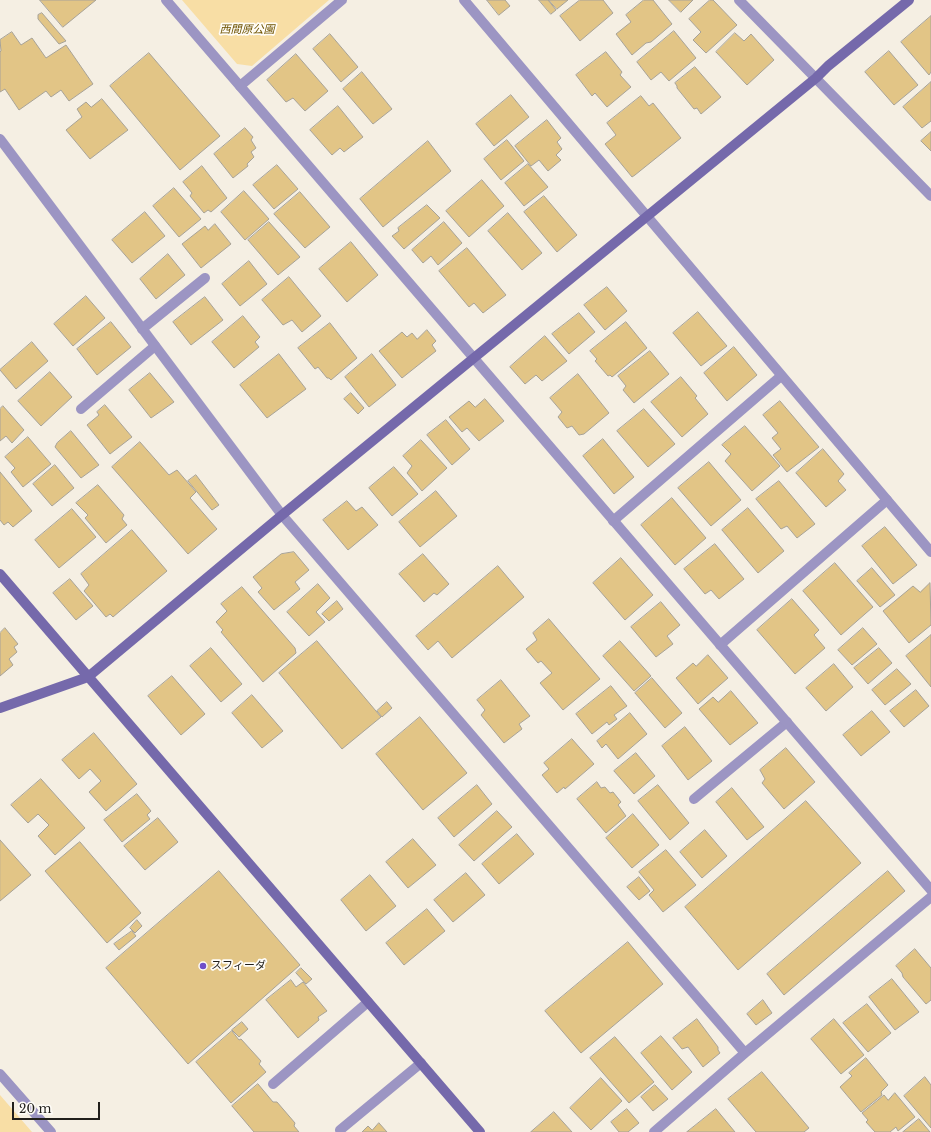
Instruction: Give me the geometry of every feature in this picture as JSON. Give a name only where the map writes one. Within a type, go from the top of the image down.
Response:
[{"type":"street","points":[[166,0],[931,890]]},
{"type":"street","points":[[240,86],[342,0]]},
{"type":"street","points":[[464,0],[931,552]]},
{"type":"street","points":[[739,0],[930,194]]},
{"type":"street","points":[[0,708],[88,677],[282,515],[474,359],[909,0]]},
{"type":"street","points":[[0,139],[282,515],[745,1053]]},
{"type":"street","points":[[142,329],[205,278]]},
{"type":"street","points":[[81,409],[155,346]]},
{"type":"street","points":[[613,521],[781,376]]},
{"type":"street","points":[[720,645],[887,500]]},
{"type":"street","points":[[0,574],[480,1132]]},
{"type":"street","points":[[694,800],[787,722]]},
{"type":"street","points":[[654,1132],[745,1053],[931,897]]},
{"type":"street","points":[[274,1084],[368,1002]]},
{"type":"street","points":[[340,1130],[421,1063]]},
{"type":"street","points":[[0,1074],[50,1132]]},
{"type":"green space","name":"西間原公園","points":[[182,0],[329,0],[252,66],[237,64]]},
{"type":"green space","points":[[0,1095],[32,1132],[0,1132]]},
{"type":"building","points":[[40,0],[96,0],[63,27]]},
{"type":"building","points":[[487,0],[505,0],[510,6],[499,15]]},
{"type":"building","points":[[539,0],[548,0],[556,10],[551,14]]},
{"type":"building","points":[[549,0],[568,0],[557,9]]},
{"type":"building","points":[[580,0],[603,0],[613,13],[580,41],[560,16]]},
{"type":"building","points":[[644,0],[653,0],[672,24],[651,42],[646,43],[632,55],[616,34],[631,22],[626,15]]},
{"type":"building","points":[[669,0],[693,0],[681,12]]},
{"type":"building","points":[[710,0],[713,0],[737,25],[706,53],[693,40],[701,32],[689,19]]},
{"type":"building","points":[[42,13],[66,41],[59,44],[38,19],[38,15]]},
{"type":"building","points":[[931,16],[931,72],[929,75],[901,42]]},
{"type":"building","points":[[674,31],[696,58],[669,81],[661,72],[651,80],[637,62]]},
{"type":"building","points":[[12,32],[21,45],[32,38],[46,58],[66,45],[93,84],[69,101],[61,90],[51,97],[46,91],[19,110],[5,89],[0,92],[0,40]]},
{"type":"building","points":[[735,33],[744,41],[751,34],[774,60],[747,85],[716,52]]},
{"type":"building","points":[[330,34],[358,67],[341,82],[313,49]]},
{"type":"building","points":[[889,51],[918,85],[894,105],[865,72]]},
{"type":"building","points":[[606,52],[622,72],[620,75],[631,87],[607,107],[595,93],[592,96],[576,75]]},
{"type":"building","points":[[149,53],[220,136],[180,170],[110,86]]},
{"type":"building","points":[[296,54],[328,91],[305,111],[293,98],[286,102],[267,80]]},
{"type":"building","points":[[695,67],[721,97],[701,114],[697,108],[694,109],[677,88],[675,83]]},
{"type":"building","points":[[362,72],[392,109],[373,124],[343,89]]},
{"type":"building","points":[[931,82],[931,121],[922,128],[903,107]]},
{"type":"building","points":[[511,95],[529,117],[494,146],[476,124]]},
{"type":"building","points":[[641,96],[649,106],[653,103],[681,138],[632,177],[605,144],[616,135],[607,123]]},
{"type":"building","points":[[102,99],[128,130],[90,159],[66,130],[82,117],[77,109],[86,102],[91,107]]},
{"type":"building","points":[[338,106],[363,137],[344,152],[340,148],[332,155],[310,130]]},
{"type":"building","points":[[547,120],[561,138],[557,142],[562,149],[556,155],[561,160],[548,171],[539,160],[531,166],[515,146]]},
{"type":"building","points":[[245,128],[253,137],[251,140],[256,148],[251,152],[254,157],[247,164],[248,166],[233,178],[214,154]]},
{"type":"building","points":[[931,132],[931,151],[921,141]]},
{"type":"building","points":[[507,140],[524,161],[501,180],[484,159]]},
{"type":"building","points":[[428,141],[451,171],[383,227],[360,199]]},
{"type":"building","points":[[528,164],[548,187],[524,206],[505,183]]},
{"type":"building","points":[[277,165],[298,189],[274,209],[253,185]]},
{"type":"building","points":[[202,166],[227,198],[211,212],[208,210],[204,213],[190,196],[192,193],[183,182]]},
{"type":"building","points":[[482,180],[504,206],[469,237],[446,211]]},
{"type":"building","points":[[174,188],[201,219],[179,237],[153,206]]},
{"type":"building","points":[[244,191],[269,219],[245,240],[221,212]]},
{"type":"building","points":[[300,192],[330,227],[305,248],[274,214]]},
{"type":"building","points":[[544,196],[577,235],[557,252],[524,212]]},
{"type":"building","points":[[427,205],[440,218],[404,249],[392,236],[399,231],[398,228]]},
{"type":"building","points":[[145,212],[165,236],[132,263],[112,240]]},
{"type":"building","points":[[508,213],[542,253],[522,270],[488,231]]},
{"type":"building","points":[[269,222],[300,257],[278,275],[248,240]]},
{"type":"building","points":[[444,222],[462,243],[438,265],[431,256],[423,263],[412,250]]},
{"type":"building","points":[[215,224],[231,244],[201,268],[182,244],[205,226],[208,230]]},
{"type":"building","points":[[351,242],[378,275],[347,302],[319,269]]},
{"type":"building","points":[[467,248],[506,295],[483,313],[474,303],[469,307],[439,271]]},
{"type":"building","points":[[168,254],[185,275],[156,299],[140,279]]},
{"type":"building","points":[[249,261],[267,284],[240,306],[222,284]]},
{"type":"building","points":[[289,277],[321,316],[302,332],[292,320],[283,325],[262,300]]},
{"type":"building","points":[[607,287],[627,311],[605,330],[584,305]]},
{"type":"building","points":[[86,296],[105,318],[73,346],[54,324]]},
{"type":"building","points":[[205,297],[223,320],[191,345],[173,322]]},
{"type":"building","points":[[698,312],[727,346],[701,366],[673,333]]},
{"type":"building","points":[[579,313],[595,332],[569,354],[552,334]]},
{"type":"building","points":[[243,316],[260,337],[255,342],[259,347],[234,368],[212,342]]},
{"type":"building","points":[[111,322],[131,347],[97,375],[77,349]]},
{"type":"building","points":[[626,322],[647,348],[612,377],[610,375],[608,376],[595,361],[597,359],[590,351]]},
{"type":"building","points":[[330,323],[357,358],[331,380],[327,378],[318,367],[315,369],[298,348]]},
{"type":"building","points":[[427,330],[436,341],[432,345],[436,351],[402,378],[379,351],[402,332],[407,337],[412,333],[417,339]]},
{"type":"building","points":[[545,336],[567,361],[542,381],[536,375],[525,384],[510,367]]},
{"type":"building","points":[[32,342],[48,361],[16,389],[0,370]]},
{"type":"building","points":[[734,347],[757,375],[727,401],[704,373]]},
{"type":"building","points":[[650,351],[669,374],[634,403],[623,390],[626,386],[618,376]]},
{"type":"building","points":[[279,354],[306,389],[267,418],[240,385]]},
{"type":"building","points":[[372,354],[396,385],[369,407],[345,377]]},
{"type":"building","points":[[50,372],[72,397],[41,426],[18,401]]},
{"type":"building","points":[[150,373],[174,402],[151,418],[129,390]]},
{"type":"building","points":[[578,374],[609,413],[584,434],[579,435],[572,426],[567,428],[558,417],[562,412],[550,398]]},
{"type":"building","points":[[681,377],[697,396],[695,398],[708,414],[682,437],[651,402]]},
{"type":"building","points":[[351,393],[364,408],[358,414],[344,399]]},
{"type":"building","points":[[485,399],[504,421],[479,441],[467,428],[462,432],[449,417],[469,401],[475,407]]},
{"type":"building","points":[[780,401],[819,447],[787,472],[773,455],[781,449],[772,438],[778,433],[763,415]]},
{"type":"building","points":[[105,405],[132,437],[110,454],[87,425],[99,415],[97,412]]},
{"type":"building","points":[[3,406],[24,430],[12,443],[6,436],[0,441],[0,409]]},
{"type":"building","points":[[644,409],[675,444],[648,467],[617,431]]},
{"type":"building","points":[[446,420],[470,449],[452,465],[427,435]]},
{"type":"building","points":[[745,426],[780,466],[752,491],[725,461],[731,454],[722,445]]},
{"type":"building","points":[[71,431],[99,465],[81,478],[55,447],[57,443]]},
{"type":"building","points":[[28,437],[51,464],[23,487],[11,472],[15,468],[5,457]]},
{"type":"building","points":[[603,439],[634,477],[614,494],[583,456]]},
{"type":"building","points":[[421,440],[447,468],[422,491],[407,473],[412,466],[403,456]]},
{"type":"building","points":[[140,442],[169,475],[177,470],[196,492],[190,498],[217,529],[188,554],[112,467]]},
{"type":"building","points":[[823,449],[844,474],[838,481],[846,490],[826,507],[796,473]]},
{"type":"building","points":[[709,462],[741,500],[711,526],[678,488]]},
{"type":"building","points":[[55,465],[74,488],[52,506],[33,484]]},
{"type":"building","points":[[394,467],[418,494],[392,516],[369,488]]},
{"type":"building","points":[[0,472],[32,511],[13,527],[8,522],[4,525],[0,520]]},
{"type":"building","points":[[196,475],[219,505],[212,510],[188,481]]},
{"type":"building","points":[[779,481],[815,524],[797,538],[787,526],[781,529],[756,499]]},
{"type":"building","points":[[98,485],[124,515],[122,519],[127,525],[106,543],[85,518],[88,515],[76,503]]},
{"type":"building","points":[[436,491],[457,516],[420,547],[399,522]]},
{"type":"building","points":[[672,498],[706,538],[675,565],[641,525]]},
{"type":"building","points":[[347,501],[356,511],[362,507],[378,525],[348,550],[323,520]]},
{"type":"building","points":[[748,508],[784,551],[758,573],[722,530]]},
{"type":"building","points":[[72,509],[96,537],[59,568],[35,540]]},
{"type":"building","points":[[885,527],[917,565],[893,584],[862,546]]},
{"type":"building","points":[[132,530],[167,571],[113,617],[110,614],[106,617],[84,591],[89,585],[81,574]]},
{"type":"building","points":[[715,544],[744,579],[719,599],[711,590],[705,594],[684,569]]},
{"type":"building","points":[[294,552],[309,570],[295,582],[300,589],[274,610],[258,592],[262,588],[253,577],[281,554]]},
{"type":"building","points":[[423,554],[449,584],[437,595],[434,593],[424,602],[399,574]]},
{"type":"building","points":[[621,558],[653,595],[625,620],[593,583]]},
{"type":"building","points":[[835,563],[873,607],[841,635],[803,591]]},
{"type":"building","points":[[498,566],[524,597],[452,658],[438,641],[428,650],[416,636]]},
{"type":"building","points":[[872,568],[895,595],[880,607],[857,581]]},
{"type":"building","points":[[70,579],[93,606],[76,620],[53,593]]},
{"type":"building","points":[[930,583],[931,625],[909,643],[883,611],[913,586],[920,592]]},
{"type":"building","points":[[318,584],[330,598],[316,612],[325,622],[309,636],[287,612]]},
{"type":"building","points":[[242,587],[295,648],[296,653],[263,682],[221,632],[223,630],[216,622],[227,611],[221,604]]},
{"type":"building","points":[[792,599],[819,630],[814,635],[825,648],[795,674],[757,630]]},
{"type":"building","points":[[337,601],[343,609],[329,621],[322,614]]},
{"type":"building","points":[[661,602],[680,625],[667,636],[673,644],[656,657],[631,627]]},
{"type":"building","points":[[549,619],[600,679],[563,710],[540,683],[552,673],[541,661],[538,663],[526,649],[537,640],[533,633]]},
{"type":"building","points":[[5,628],[18,644],[14,647],[17,652],[9,659],[13,665],[0,676],[0,633]]},
{"type":"building","points":[[863,628],[877,644],[852,665],[838,650]]},
{"type":"building","points":[[931,635],[931,687],[906,656]]},
{"type":"building","points":[[317,641],[381,717],[342,749],[279,673]]},
{"type":"building","points":[[620,641],[651,676],[634,691],[603,656]]},
{"type":"building","points":[[211,648],[242,684],[221,702],[190,666]]},
{"type":"building","points":[[879,648],[892,663],[868,684],[854,668]]},
{"type":"building","points":[[708,655],[728,678],[698,704],[676,678],[693,663],[696,666]]},
{"type":"building","points":[[834,664],[853,687],[826,711],[806,688]]},
{"type":"building","points":[[897,669],[911,684],[885,705],[872,690]]},
{"type":"building","points":[[172,676],[205,714],[181,735],[148,696]]},
{"type":"building","points":[[652,678],[682,713],[665,728],[635,693]]},
{"type":"building","points":[[501,680],[530,716],[519,724],[522,729],[504,743],[481,715],[485,710],[477,700]]},
{"type":"building","points":[[611,686],[627,706],[614,715],[617,719],[609,725],[607,722],[592,734],[576,714]]},
{"type":"building","points":[[916,690],[929,706],[904,727],[890,711]]},
{"type":"building","points":[[731,691],[758,723],[730,745],[699,709],[713,697],[718,702]]},
{"type":"building","points":[[252,695],[283,731],[262,748],[232,713]]},
{"type":"building","points":[[387,702],[392,708],[382,717],[377,711]]},
{"type":"building","points":[[872,711],[890,732],[861,756],[843,735]]},
{"type":"building","points":[[630,713],[647,734],[618,759],[606,744],[602,748],[597,741]]},
{"type":"building","points":[[420,717],[467,773],[423,810],[376,754]]},
{"type":"building","points":[[685,727],[712,761],[688,780],[662,746]]},
{"type":"building","points":[[94,733],[137,784],[106,811],[89,792],[101,781],[90,769],[79,779],[62,760]]},
{"type":"building","points":[[572,739],[594,764],[565,789],[564,787],[557,793],[542,775],[549,769],[544,763]]},
{"type":"building","points":[[786,748],[815,782],[784,809],[762,783],[765,779],[760,770]]},
{"type":"building","points":[[636,753],[655,776],[634,794],[614,771]]},
{"type":"building","points":[[41,779],[85,828],[55,855],[38,836],[49,825],[38,814],[28,823],[11,805]]},
{"type":"building","points":[[597,782],[601,788],[605,787],[610,793],[613,792],[621,802],[618,805],[626,816],[606,833],[577,799]]},
{"type":"building","points":[[477,785],[492,804],[454,837],[438,818]]},
{"type":"building","points":[[658,785],[689,823],[670,840],[638,801]]},
{"type":"building","points":[[732,788],[764,827],[747,840],[716,802]]},
{"type":"building","points":[[137,794],[151,811],[147,815],[150,819],[122,842],[104,820]]},
{"type":"building","points":[[806,801],[861,863],[738,970],[685,907]]},
{"type":"building","points":[[497,811],[512,827],[474,861],[459,845]]},
{"type":"building","points":[[633,814],[659,845],[632,868],[606,838]]},
{"type":"building","points":[[158,818],[178,842],[145,870],[124,846]]},
{"type":"building","points":[[705,830],[727,856],[702,878],[680,852]]},
{"type":"building","points":[[517,834],[534,854],[499,884],[482,864]]},
{"type":"building","points":[[413,839],[436,865],[408,888],[386,862]]},
{"type":"building","points":[[0,840],[31,875],[0,901]]},
{"type":"building","points":[[80,842],[141,913],[107,943],[45,871]]},
{"type":"building","points":[[666,850],[696,885],[663,912],[649,895],[654,890],[639,872]]},
{"type":"building","name":"スフィーダ","points":[[219,871],[300,965],[188,1064],[106,968]]},
{"type":"building","points":[[888,871],[905,891],[784,995],[767,974]]},
{"type":"building","points":[[466,873],[485,895],[453,922],[434,900]]},
{"type":"building","points":[[370,875],[396,906],[366,931],[341,900]]},
{"type":"building","points":[[639,877],[650,891],[639,900],[627,887]]},
{"type":"building","points":[[427,909],[445,931],[404,965],[386,943]]},
{"type":"building","points":[[137,920],[142,926],[135,933],[130,928]]},
{"type":"building","points":[[132,931],[136,936],[119,950],[114,944]]},
{"type":"building","points":[[628,942],[663,984],[581,1053],[545,1011]]},
{"type":"building","points":[[915,949],[931,968],[931,1000],[926,1004],[903,977],[902,973],[896,966]]},
{"type":"building","points":[[301,968],[312,979],[306,984],[296,973]]},
{"type":"building","points":[[892,979],[919,1012],[895,1030],[869,997]]},
{"type":"building","points":[[291,980],[296,987],[303,982],[327,1011],[318,1017],[319,1020],[298,1038],[266,1000]]},
{"type":"building","points":[[763,1000],[772,1013],[756,1025],[747,1014]]},
{"type":"building","points":[[867,1004],[891,1033],[868,1052],[843,1023]]},
{"type":"building","points":[[697,1019],[718,1047],[720,1053],[703,1067],[688,1047],[682,1049],[673,1038]]},
{"type":"building","points":[[834,1019],[864,1055],[841,1074],[811,1039]]},
{"type":"building","points":[[242,1022],[248,1029],[239,1037],[232,1030]]},
{"type":"building","points":[[232,1031],[239,1040],[241,1039],[261,1061],[259,1064],[266,1072],[231,1103],[196,1062]]},
{"type":"building","points":[[661,1036],[692,1072],[672,1090],[641,1053]]},
{"type":"building","points":[[615,1037],[654,1082],[629,1103],[590,1058]]},
{"type":"building","points":[[866,1058],[888,1085],[881,1092],[882,1095],[861,1112],[840,1087],[852,1076],[849,1073]]},
{"type":"building","points":[[762,1072],[809,1128],[804,1132],[756,1132],[728,1099]]},
{"type":"building","points":[[925,1077],[931,1085],[931,1128],[904,1096]]},
{"type":"building","points":[[601,1078],[622,1101],[591,1130],[570,1108]]},
{"type":"building","points":[[258,1084],[273,1102],[277,1102],[295,1123],[294,1126],[299,1132],[254,1132],[232,1106]]},
{"type":"building","points":[[655,1085],[668,1099],[653,1111],[641,1097]]},
{"type":"building","points":[[895,1093],[915,1117],[898,1131],[896,1127],[890,1132],[875,1132],[866,1122],[868,1120],[862,1113],[884,1095],[888,1100]]},
{"type":"building","points":[[627,1109],[639,1123],[628,1132],[619,1132],[611,1122]]},
{"type":"building","points":[[716,1109],[735,1132],[687,1132]]},
{"type":"building","points":[[554,1112],[572,1132],[531,1132]]},
{"type":"building","points":[[919,1119],[930,1132],[903,1132]]},
{"type":"building","points":[[379,1123],[387,1132],[362,1132],[368,1126],[372,1130]]},
{"type":"place","name":"スフィーダ","points":[[203,966]]}]
